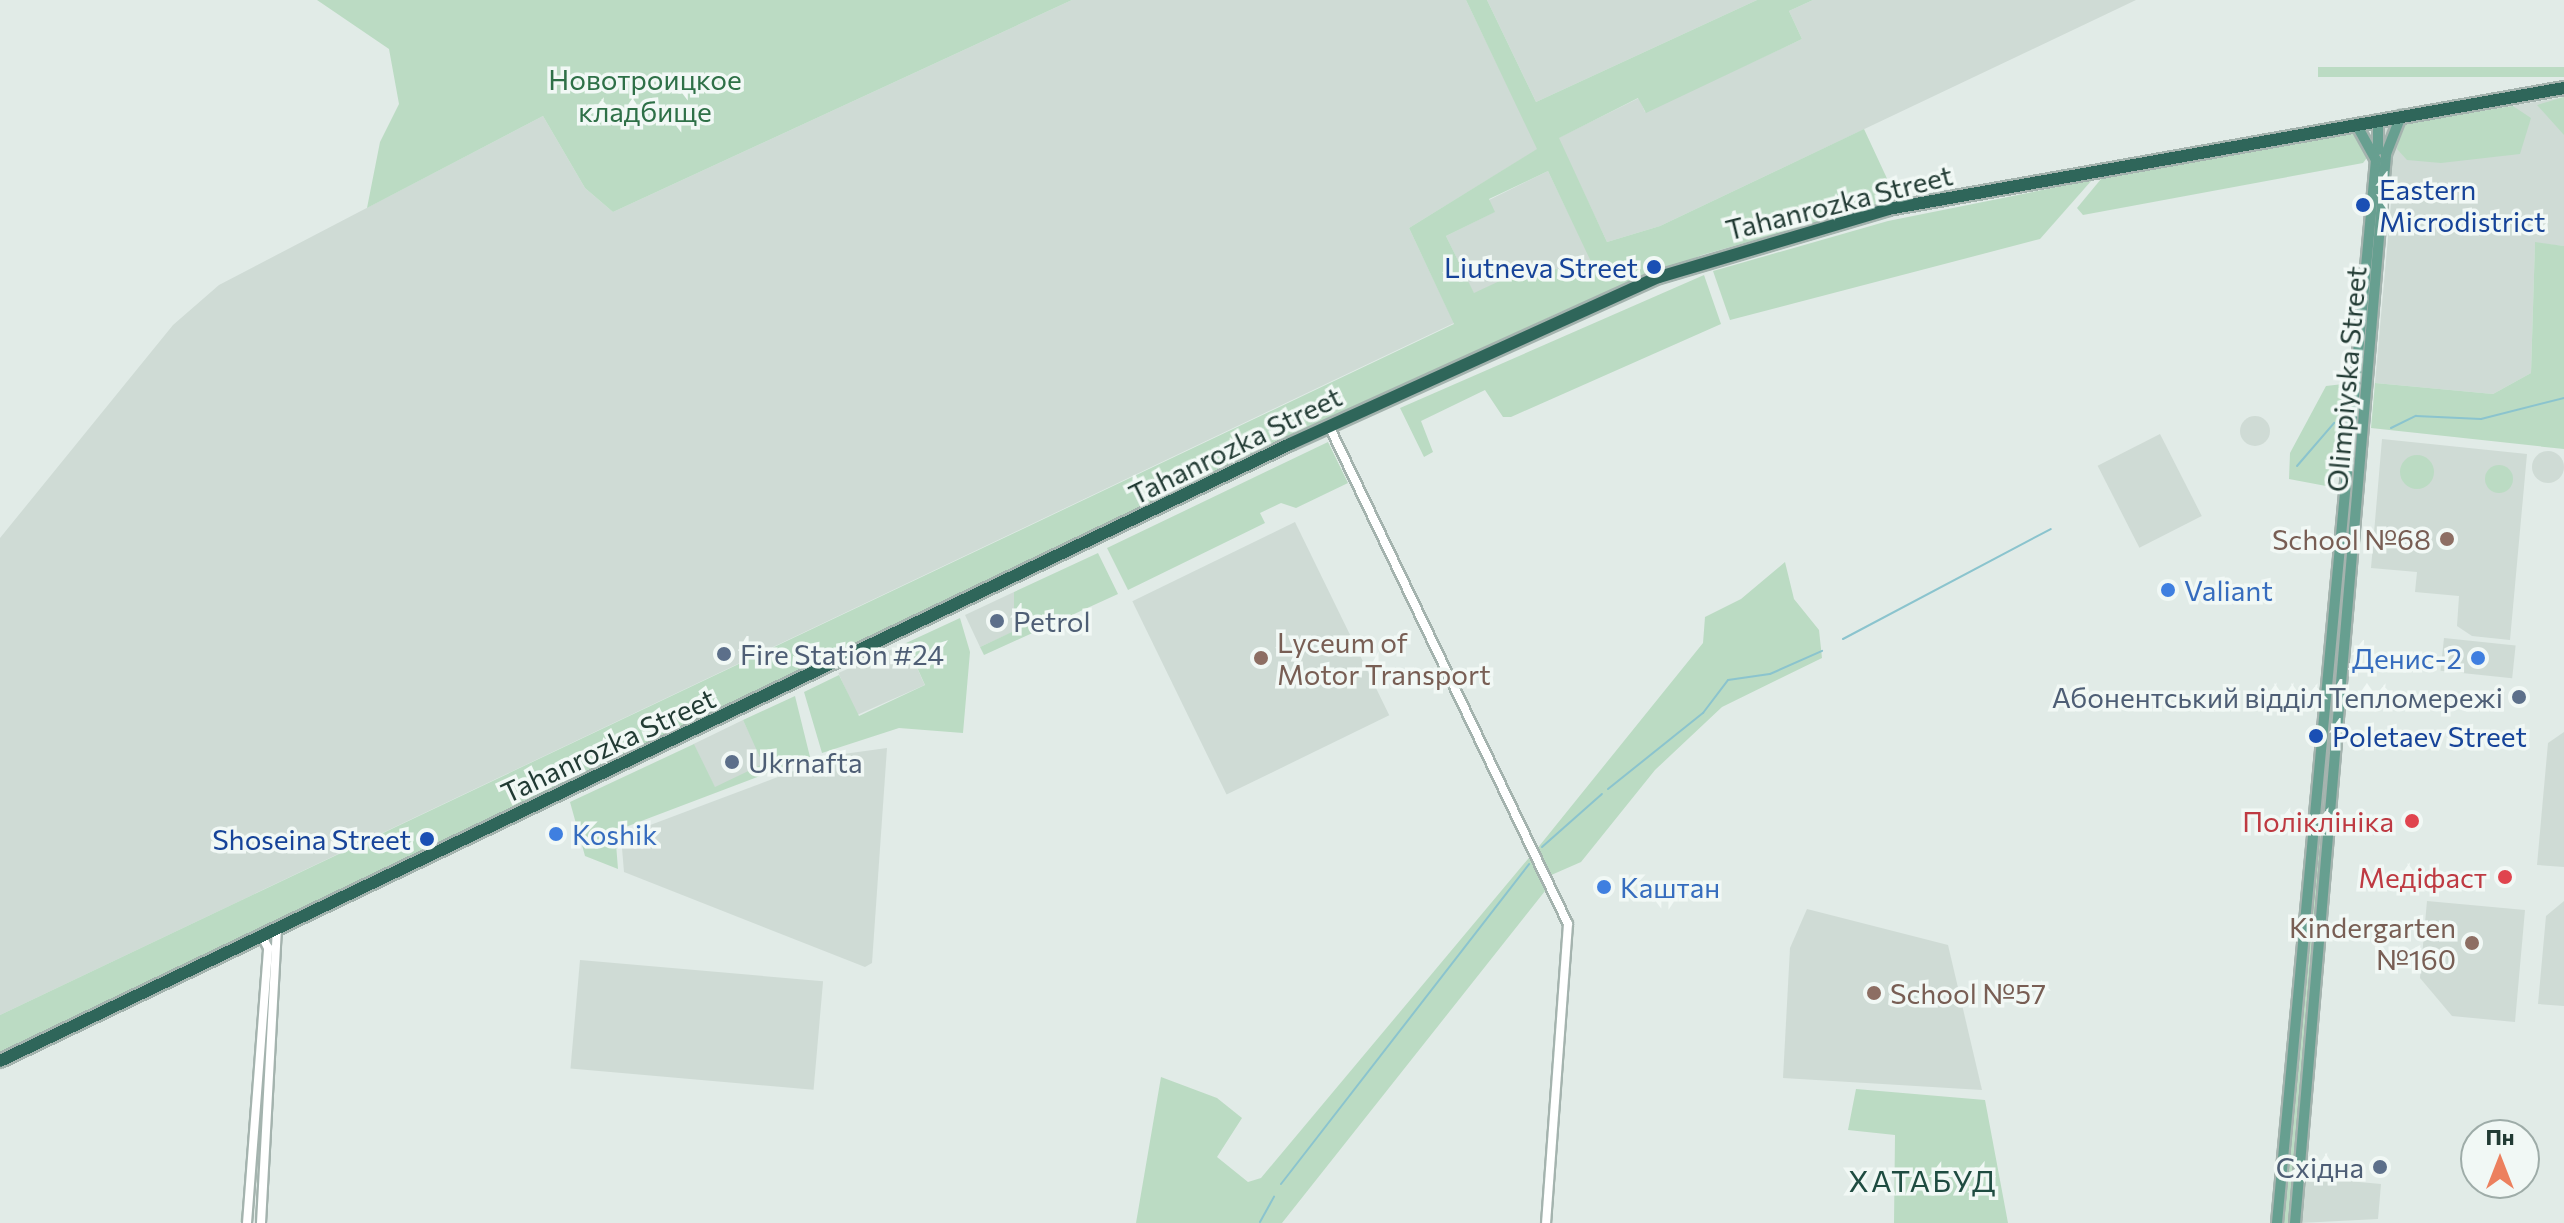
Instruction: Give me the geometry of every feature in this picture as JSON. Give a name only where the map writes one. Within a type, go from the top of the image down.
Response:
[{"type":"highway","name":"Tahanrozka Street","points":[[0,1061],[1329,426],[1605,298],[1813,227],[2356,124],[2564,88]]},
{"type":"main road","name":"Olimpiyska Street","points":[[2277,1223],[2374,172],[2401,116]]},
{"type":"main road","points":[[2380,120],[2381,157]]},
{"type":"main road","name":"Olimpiyska Street","points":[[2295,1223],[2386,172],[2381,157],[2356,124]]},
{"type":"main road","points":[[2374,172],[2386,172]]},
{"type":"main road","points":[[2359,309],[2376,311]]},
{"type":"main road","points":[[2325,689],[2342,690]]},
{"type":"street","points":[[1329,426],[1568,924],[1546,1223]]},
{"type":"street","points":[[261,1223],[277,928]]},
{"type":"street","points":[[247,1223],[268,948],[262,936]]},
{"type":"shaded area","points":[[1072,0],[1466,0],[1538,149],[1409,228],[1454,323],[0,1015],[0,538],[173,325],[219,285],[543,116],[585,188],[613,212]]},
{"type":"shaded area","points":[[1487,0],[1757,0],[1536,102]]},
{"type":"shaded area","points":[[1813,0],[2136,0],[1660,226],[1607,242],[1558,138],[1639,98],[1645,112],[1802,39],[1789,11]]},
{"type":"shaded area","points":[[2564,97],[2564,246],[2535,243],[2531,373],[2493,394],[2375,383],[2393,181],[2384,127]]},
{"type":"shaded area","points":[[1548,171],[1595,268],[1523,270],[1474,294],[1446,236],[1494,212],[1489,200]]},
{"type":"shaded area","points":[[2255,416],[2266,420],[2270,431],[2266,442],[2255,446],[2244,442],[2240,431],[2244,420]]},
{"type":"shaded area","points":[[2160,434],[2202,516],[2139,548],[2098,466]]},
{"type":"shaded area","name":"School №68","points":[[2382,439],[2527,454],[2510,640],[2472,636],[2457,626],[2459,596],[2415,592],[2417,572],[2371,568]]},
{"type":"shaded area","points":[[2548,451],[2559,456],[2564,467],[2559,478],[2548,483],[2537,478],[2532,467],[2537,456]]},
{"type":"shaded area","name":"Lyceum of Motor Transport","points":[[1295,522],[1389,715],[1227,795],[1132,601]]},
{"type":"shaded area","points":[[1014,592],[1015,631],[980,647],[965,615]]},
{"type":"shaded area","name":"Денис-2","points":[[2444,638],[2516,646],[2512,678],[2441,671]]},
{"type":"shaded area","points":[[906,643],[925,685],[857,715],[838,673]]},
{"type":"shaded area","points":[[743,720],[764,764],[715,788],[694,744]]},
{"type":"shaded area","points":[[2564,732],[2564,867],[2537,865],[2548,743]]},
{"type":"shaded area","points":[[887,748],[872,963],[865,967],[624,872],[621,836],[836,755]]},
{"type":"shaded area","name":"Kindergarten №160","points":[[2427,901],[2525,910],[2515,1022],[2452,1016],[2420,978]]},
{"type":"shaded area","points":[[2564,901],[2564,1006],[2538,1004],[2546,916]]},
{"type":"shaded area","name":"School №57","points":[[1807,909],[1948,945],[1982,1090],[1783,1078],[1790,948]]},
{"type":"shaded area","points":[[580,960],[823,981],[814,1090],[571,1069]]},
{"type":"shaded area","points":[[2304,1177],[2381,1184],[2378,1219],[2300,1223]]},
{"type":"green space","name":"Новотроицкое кладбище","points":[[317,0],[1072,0],[613,212],[585,188],[543,116],[367,208],[380,142],[399,104],[389,49]]},
{"type":"green space","points":[[1466,0],[1487,0],[1536,102],[1757,0],[1813,0],[1789,11],[1802,39],[1646,113],[1638,98],[1559,138],[1607,242],[1660,226],[1864,129],[1897,200],[1702,255],[1558,313],[0,1053],[0,1015],[1454,324],[1409,228],[1537,149]],"holes":[[[1548,171],[1594,268],[1523,270],[1474,293],[1446,236],[1495,212],[1489,199]]]},
{"type":"green space","points":[[2318,67],[2564,67],[2564,77],[2318,77]]},
{"type":"green space","points":[[2564,97],[2564,135],[2537,105]]},
{"type":"green space","points":[[2513,106],[2531,118],[2520,154],[2441,163],[2407,160],[2397,149],[2401,124]]},
{"type":"green space","points":[[2359,132],[2370,154],[2363,163],[2083,215],[2077,208],[2101,179]]},
{"type":"green space","points":[[2386,179],[2295,1223],[2277,1223],[2348,428],[2337,432],[2326,486],[2289,479],[2290,453],[2326,386],[2352,383],[2369,201]]},
{"type":"green space","points":[[2092,180],[2040,239],[1730,320],[1713,271],[1888,221]]},
{"type":"green space","points":[[2535,242],[2564,246],[2564,449],[2371,428],[2375,383],[2493,394],[2531,373]]},
{"type":"green space","points":[[1704,275],[1721,324],[1511,417],[1503,417],[1485,390],[1421,421],[1433,452],[1424,457],[1400,408]]},
{"type":"green space","points":[[1328,442],[1348,483],[1296,508],[1281,503],[1260,513],[1265,523],[1128,590],[1107,548]]},
{"type":"green space","points":[[2417,455],[2429,460],[2434,472],[2429,484],[2417,489],[2405,484],[2400,472],[2405,460]]},
{"type":"green space","points":[[2499,465],[2509,469],[2513,479],[2509,489],[2499,493],[2489,489],[2485,479],[2489,469]]},
{"type":"green space","points":[[1098,553],[1118,594],[984,655],[980,647],[1014,631],[1014,592]]},
{"type":"green space","points":[[1785,562],[1794,599],[1819,630],[1822,658],[1722,707],[1655,770],[1581,862],[1549,876],[1536,850],[1703,643],[1705,617],[1741,599]]},
{"type":"green space","points":[[960,618],[970,652],[963,733],[899,728],[822,753],[804,692],[839,675],[859,716],[925,685],[906,643]]},
{"type":"green space","points":[[795,696],[810,757],[615,831],[618,869],[585,856],[570,802],[694,744],[715,787],[763,764],[743,720]]},
{"type":"green space","points":[[1533,853],[1549,886],[1282,1223],[1136,1223],[1161,1077],[1217,1098],[1242,1118],[1217,1157],[1248,1182],[1261,1178]]},
{"type":"green space","points":[[273,956],[281,957],[248,1223],[240,1222]]},
{"type":"green space","points":[[1856,1089],[1985,1100],[2008,1223],[1894,1223],[1895,1135],[1848,1130]]},
{"type":"waterway","points":[[2391,428],[2416,416],[2481,419],[2564,398]]},
{"type":"waterway","points":[[2297,466],[2334,423]]},
{"type":"waterway","points":[[1843,639],[2051,529]]},
{"type":"waterway","points":[[1608,789],[1703,713],[1728,680],[1770,674],[1822,651]]},
{"type":"waterway","points":[[1542,847],[1602,794]]},
{"type":"waterway","points":[[1281,1184],[1529,864]]},
{"type":"waterway","points":[[1260,1222],[1274,1197]]},
{"type":"place","name":"Eastern Microdistrict","points":[[2363,205]]},
{"type":"place","name":"Liutneva Street","points":[[1654,267]]},
{"type":"place","name":"School №68","points":[[2447,539]]},
{"type":"place","name":"Valiant","points":[[2168,590]]},
{"type":"place","name":"Petrol","points":[[997,621]]},
{"type":"place","name":"Fire Station #24","points":[[724,654]]},
{"type":"place","name":"Lyceum of Motor Transport","points":[[1261,658]]},
{"type":"place","name":"Денис-2","points":[[2478,658]]},
{"type":"place","name":"Абонентський відділ Тепломережі","points":[[2519,697]]},
{"type":"place","name":"Poletaev Street","points":[[2316,736]]},
{"type":"place","name":"Ukrnafta","points":[[732,762]]},
{"type":"place","name":"Поліклініка","points":[[2412,821]]},
{"type":"place","name":"Koshik","points":[[556,834]]},
{"type":"place","name":"Shoseina Street","points":[[427,839]]},
{"type":"place","name":"Медіфаст","points":[[2505,877]]},
{"type":"place","name":"Каштан","points":[[1604,887]]},
{"type":"place","name":"Kindergarten №160","points":[[2472,943]]},
{"type":"place","name":"School №57","points":[[1874,993]]},
{"type":"place","name":"Східна","points":[[2380,1167]]},
{"type":"district","name":"ХАТАБУД","points":[[1923,1180]]}]
